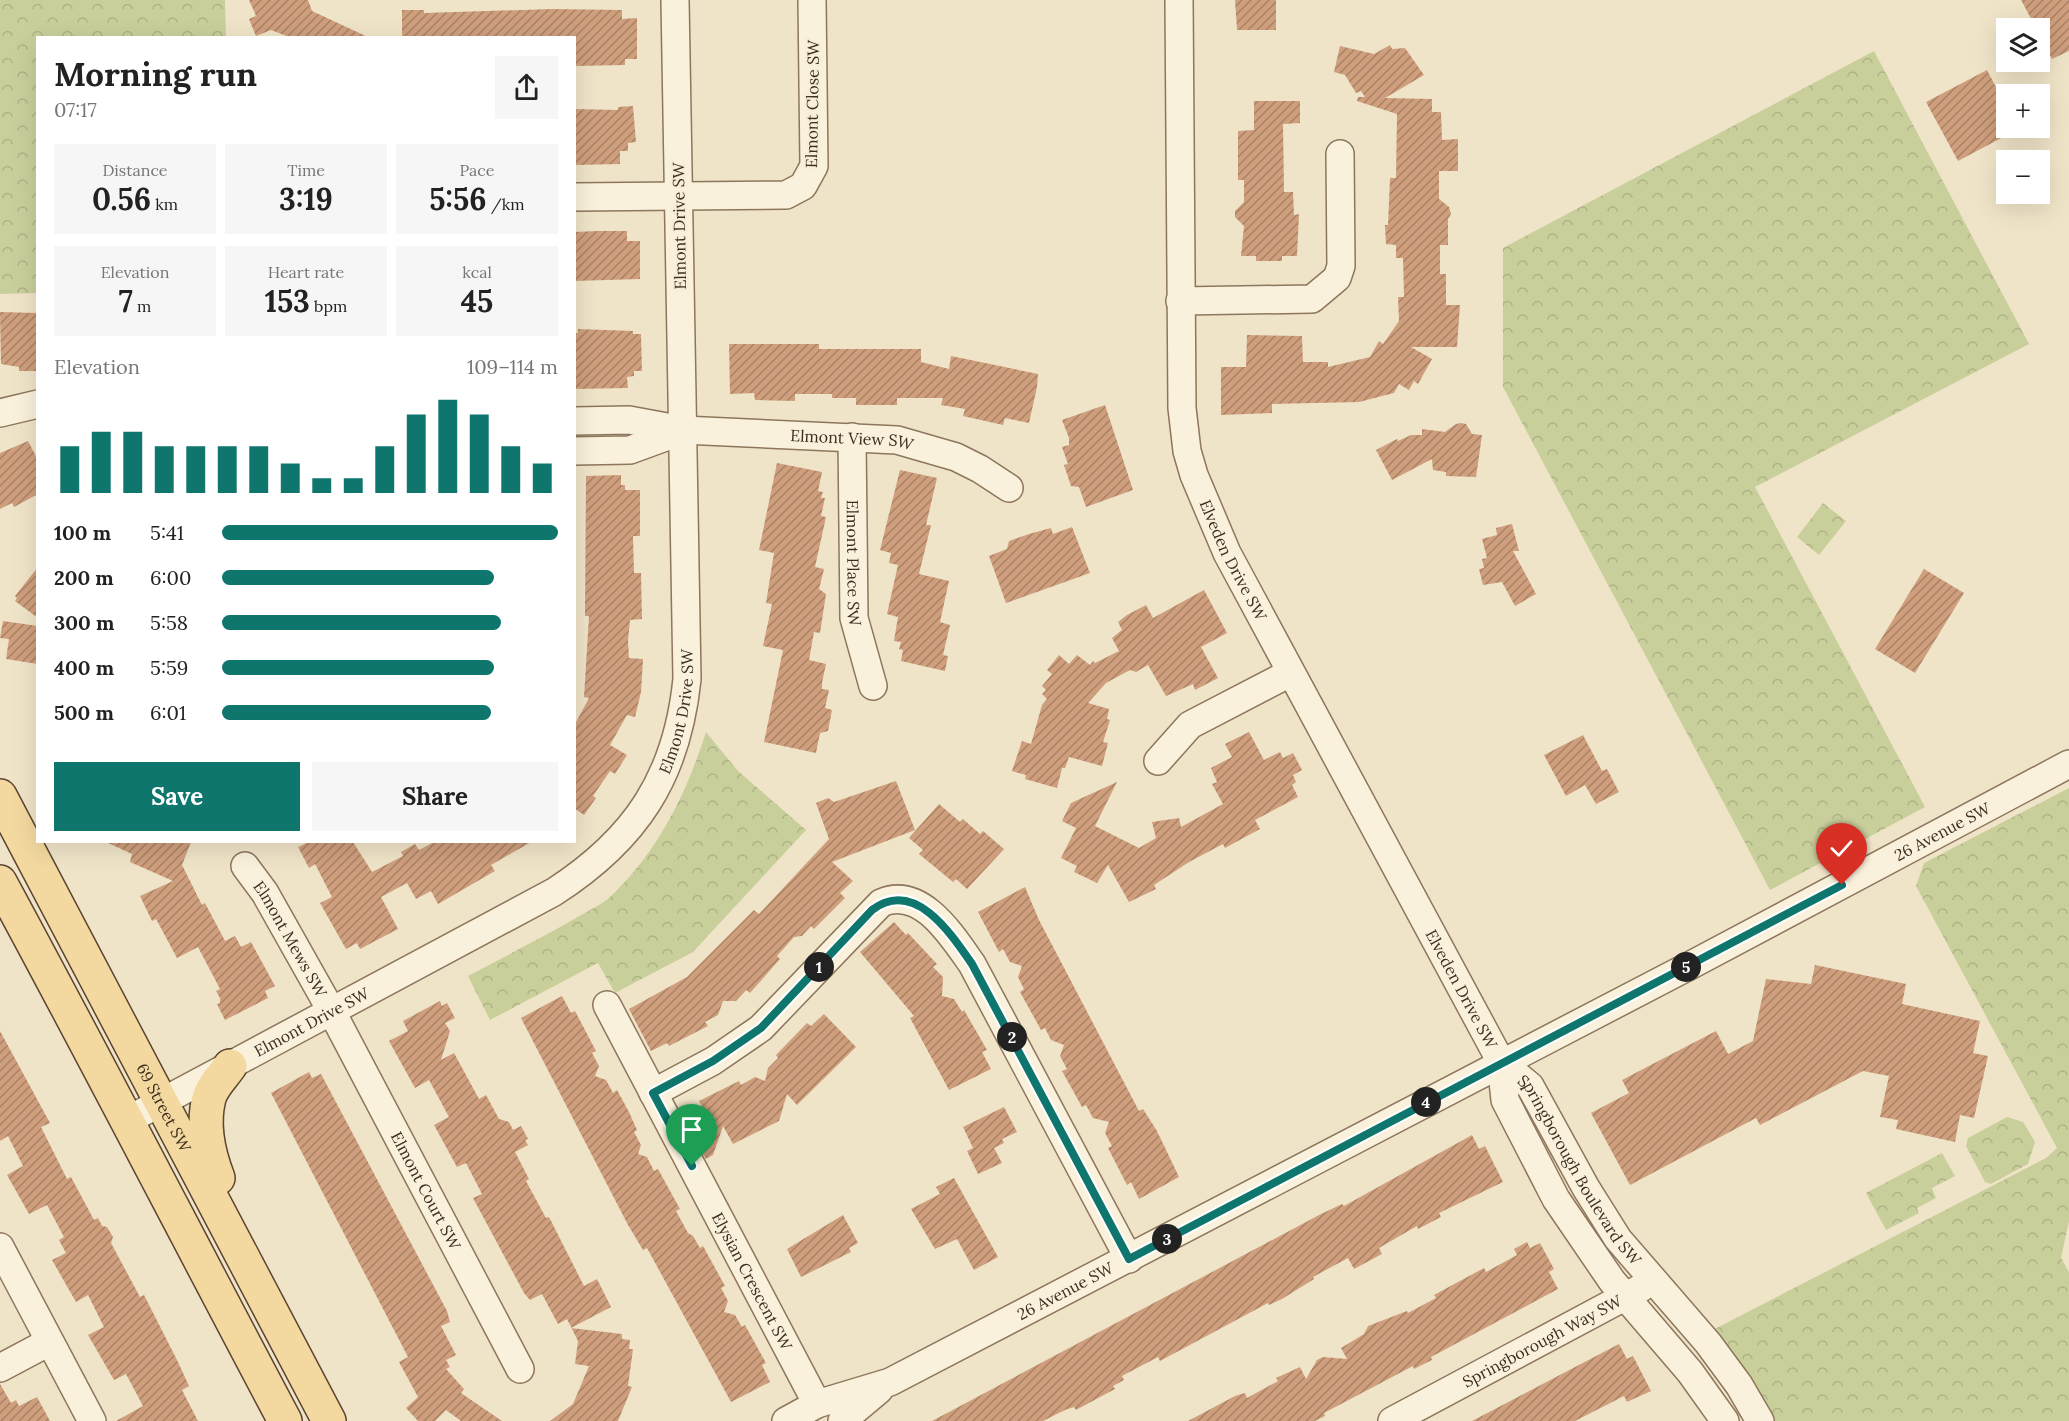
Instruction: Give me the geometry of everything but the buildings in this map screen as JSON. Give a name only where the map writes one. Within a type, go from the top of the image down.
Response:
[{"type":"main road","name":"69 Street SW","points":[[0,796],[163,1101],[329,1421]]},
{"type":"main road","points":[[0,882],[128,1120],[285,1421]]},
{"type":"main road","points":[[230,1066],[209,1096],[207,1143],[255,1281]]},
{"type":"street","name":"Elmont Drive SW","points":[[128,1120],[493,926],[574,879],[622,839],[657,789],[674,752],[687,680],[675,0]]},
{"type":"street","name":"Elmont Close SW","points":[[679,195],[786,195],[803,186],[811,177],[814,166],[812,0]]},
{"type":"street","name":"Elveden Drive SW","points":[[1179,0],[1180,301],[1182,408],[1187,451],[1205,504],[1227,552],[1501,1062]]},
{"type":"street","points":[[1180,301],[1312,299],[1330,286],[1337,278],[1341,266],[1340,154]]},
{"type":"street","points":[[576,197],[679,195]]},
{"type":"street","points":[[0,413],[36,405]]},
{"type":"street","points":[[576,421],[629,420],[683,430]]},
{"type":"street","points":[[576,451],[630,450],[683,430]]},
{"type":"street","name":"Elmont View SW","points":[[683,430],[897,440],[940,451],[980,469],[1009,488]]},
{"type":"street","name":"Elmont Place SW","points":[[852,437],[854,618],[873,686]]},
{"type":"street","points":[[1158,760],[1190,725],[1290,673]]},
{"type":"street","name":"26 Avenue SW","points":[[786,1421],[818,1404],[890,1382],[1129,1259],[2069,764]]},
{"type":"street","name":"Elmont Mews SW","points":[[245,866],[265,893],[332,1012]]},
{"type":"street","points":[[653,1093],[713,1061],[761,1028],[881,903],[899,898],[915,901],[938,922],[972,964],[1129,1259]]},
{"type":"street","name":"Elysian Crescent SW","points":[[607,1005],[818,1404]]},
{"type":"street","name":"Elmont Court SW","points":[[332,1012],[520,1369]]},
{"type":"street","name":"Springborough Boulevard SW","points":[[1501,1062],[1530,1086],[1601,1214],[1653,1282],[1708,1343],[1739,1386],[1760,1421]]},
{"type":"street","name":"Springborough Boulevard SW","points":[[1501,1062],[1505,1100],[1556,1199],[1597,1261],[1690,1372],[1725,1421]]},
{"type":"street","points":[[0,1247],[92,1421]]},
{"type":"street","name":"Springborough Way SW","points":[[1392,1421],[1436,1411],[1625,1296],[1653,1282]]},
{"type":"street","points":[[0,1368],[49,1342]]},
{"type":"street","name":"26 Avenue SW","points":[[842,1421],[890,1382]]},
{"type":"green space","points":[[0,0],[225,0],[226,36],[36,36],[36,293],[0,294]]},
{"type":"green space","points":[[1874,51],[2029,344],[1755,487],[1925,807],[1770,890],[1503,387],[1503,248]]},
{"type":"green space","points":[[1823,503],[1846,521],[1819,555],[1797,537]]},
{"type":"green space","points":[[706,732],[738,771],[806,830],[693,952],[615,993],[598,963],[490,1020],[468,976],[599,905],[628,879],[657,841],[669,820],[690,777]]},
{"type":"green space","points":[[2069,788],[2069,1221],[2061,1258],[2069,1272],[2069,1421],[1774,1421],[1758,1392],[1709,1332],[2046,1158],[2057,1148],[1916,886],[1924,863]]},
{"type":"green space","points":[[2007,1117],[2023,1122],[2035,1142],[2028,1164],[1991,1184],[1985,1182],[1966,1146],[1968,1138]]},
{"type":"green space","points":[[1942,1153],[1955,1176],[1932,1188],[1936,1198],[1917,1208],[1919,1213],[1886,1230],[1866,1193]]},
{"type":"route","points":[[692,1166],[653,1093],[713,1061],[761,1028],[872,910],[890,899],[915,901],[938,922],[972,964],[1129,1259],[1842,885]]}]
